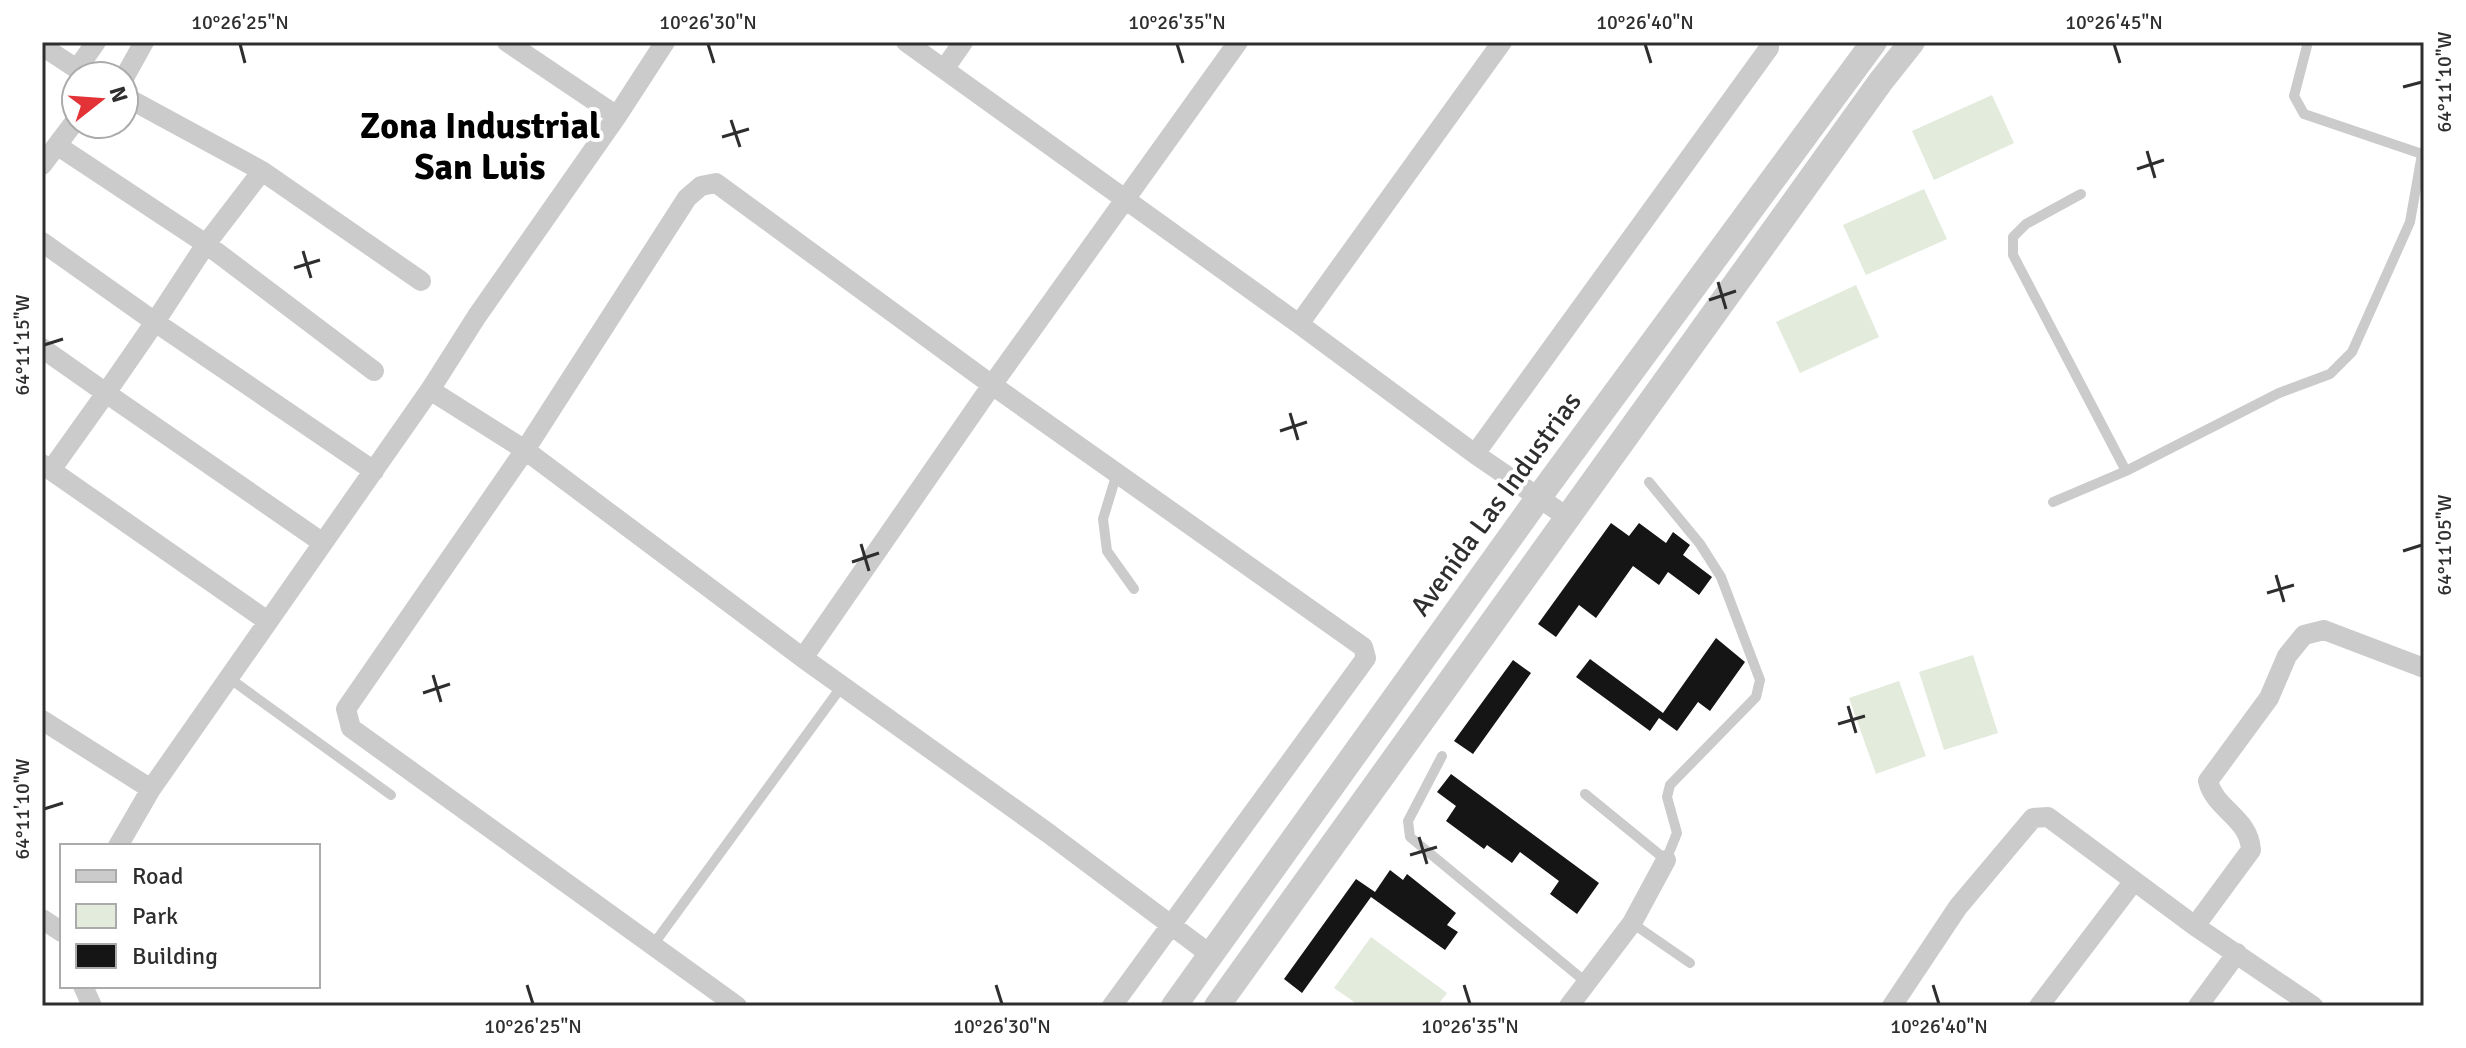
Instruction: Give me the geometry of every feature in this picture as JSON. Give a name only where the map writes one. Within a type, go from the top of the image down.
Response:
[{"type":"street","points":[[134,60],[144,42]]},
{"type":"street","points":[[507,42],[617,116]]},
{"type":"street","points":[[119,844],[151,789],[266,620],[430,390],[477,316],[665,42]]},
{"type":"street","points":[[906,42],[1475,454],[1567,517]]},
{"type":"street","points":[[945,68],[963,42]]},
{"type":"street","points":[[803,658],[1124,198],[1238,42]]},
{"type":"street","points":[[1299,324],[1502,42]]},
{"type":"street","points":[[1475,454],[1769,48],[1769,42]]},
{"type":"street","name":"Avenida Las Industrias","points":[[1180,1004],[1211,955],[1539,497],[1874,42]]},
{"type":"street","points":[[1217,1006],[1912,42]]},
{"type":"street","points":[[42,46],[64,60]]},
{"type":"street","points":[[140,105],[262,171],[421,281]]},
{"type":"street","points":[[42,165],[62,140]]},
{"type":"street","points":[[58,146],[206,244],[374,371]]},
{"type":"street","points":[[262,171],[206,244],[106,393],[47,467],[266,620]]},
{"type":"street","points":[[737,1006],[351,728],[346,709],[525,450],[687,198],[701,186],[716,183],[992,385],[1363,647],[1366,658],[1112,1006]]},
{"type":"street","points":[[42,242],[374,471]]},
{"type":"street","points":[[42,348],[323,543]]},
{"type":"street","points":[[430,390],[525,450],[803,658],[1211,955]]},
{"type":"street","points":[[2195,926],[2251,850],[2250,834],[2210,791],[2208,781],[2269,698],[2287,656],[2304,635],[2324,630],[2424,668]]},
{"type":"street","points":[[42,720],[151,789]]},
{"type":"street","points":[[1892,1006],[1958,907],[2033,818],[2048,817],[2195,926],[2313,1006]]},
{"type":"street","points":[[1569,1006],[1632,923],[1666,860]]},
{"type":"street","points":[[2039,1006],[2134,881]]},
{"type":"street","points":[[42,919],[60,931]]},
{"type":"street","points":[[2198,1006],[2237,953]]},
{"type":"lane","points":[[2053,502],[2126,471],[2279,393],[2330,374],[2352,352],[2410,222],[2423,153],[2304,114],[2294,96],[2308,42]]},
{"type":"lane","points":[[2081,194],[2026,224],[2013,237],[2013,255],[2126,471]]},
{"type":"lane","points":[[1117,473],[1103,519],[1107,551],[1134,589]]},
{"type":"lane","points":[[1585,794],[1666,860],[1677,833],[1667,797],[1670,785],[1756,697],[1760,680],[1721,577],[1700,544],[1649,482]]},
{"type":"lane","points":[[229,678],[391,795]]},
{"type":"lane","points":[[653,945],[842,686]]},
{"type":"lane","points":[[1442,756],[1408,821],[1410,837],[1587,983]]},
{"type":"lane","points":[[1632,923],[1690,963]]},
{"type":"green space","points":[[1992,95],[2014,143],[1934,180],[1912,131]]},
{"type":"green space","points":[[1924,189],[1947,239],[1866,275],[1843,225]]},
{"type":"green space","points":[[1856,285],[1879,337],[1800,373],[1776,322]]},
{"type":"green space","points":[[1973,655],[1998,733],[1944,750],[1919,672]]},
{"type":"green space","points":[[1899,681],[1926,756],[1876,774],[1849,698]]},
{"type":"green space","points":[[1371,937],[1447,993],[1437,1006],[1360,1006],[1334,988]]},
{"type":"building","points":[[1611,523],[1629,536],[1639,523],[1666,543],[1673,532],[1690,545],[1683,555],[1712,577],[1699,595],[1668,572],[1659,585],[1633,566],[1596,618],[1579,605],[1556,637],[1538,624]]},
{"type":"building","points":[[1716,638],[1745,662],[1710,711],[1698,702],[1677,731],[1659,718],[1650,731],[1576,677],[1590,659],[1663,713]]},
{"type":"building","points":[[1513,660],[1531,673],[1473,754],[1454,741]]},
{"type":"building","points":[[1451,774],[1599,883],[1577,914],[1550,894],[1559,881],[1520,852],[1512,863],[1487,845],[1484,849],[1446,821],[1456,806],[1437,792]]},
{"type":"building","points":[[1390,870],[1403,880],[1407,874],[1456,913],[1447,925],[1458,932],[1445,950],[1371,897],[1302,993],[1284,979],[1356,879],[1375,892]]},
{"type":"district","name":"Zona Industrial San Luis","points":[[480,146]]}]
